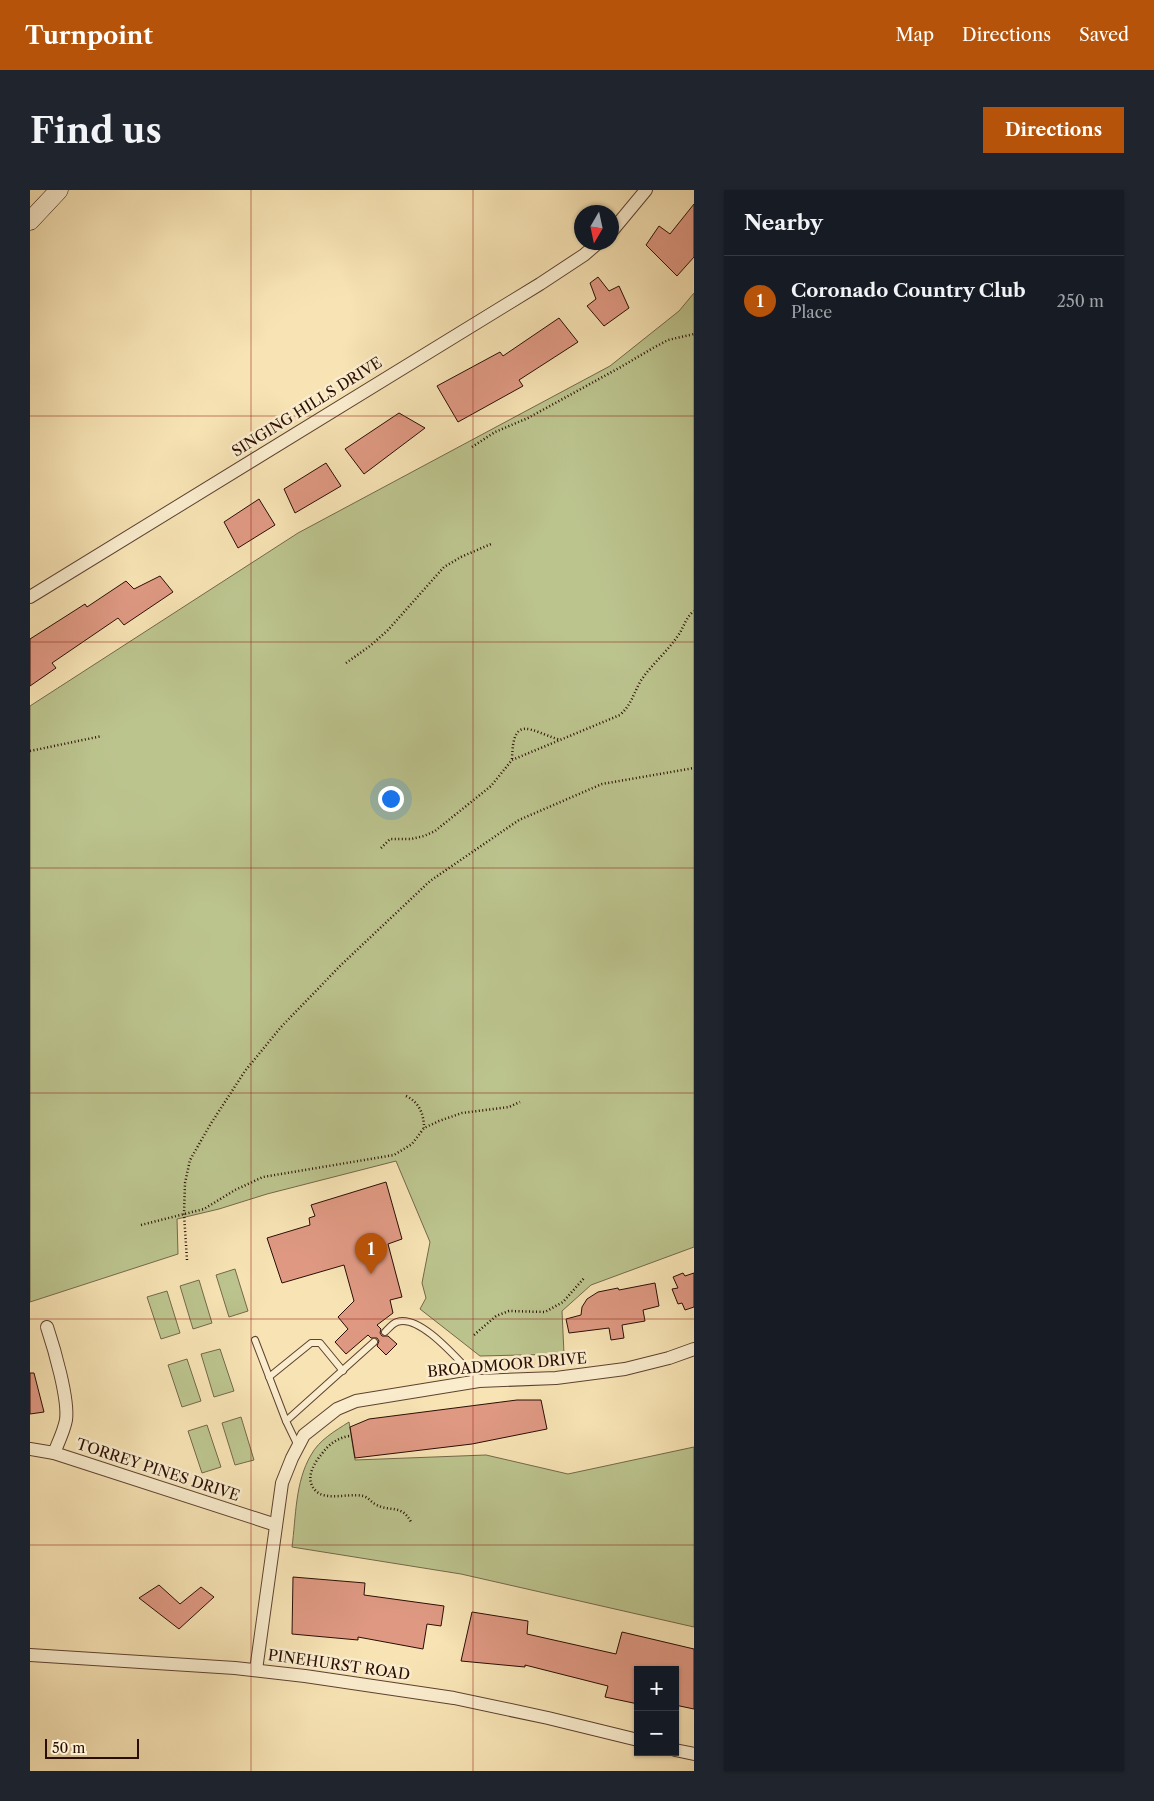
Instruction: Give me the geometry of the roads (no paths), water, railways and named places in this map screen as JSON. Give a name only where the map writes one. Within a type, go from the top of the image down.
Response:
[{"type":"street","points":[[30,221],[59,190]]},
{"type":"street","points":[[619,223],[646,190]]},
{"type":"street","name":"SINGING HILLS DRIVE","points":[[30,597],[540,284],[590,250]]},
{"type":"street","points":[[48,1327],[65,1397],[66,1419],[54,1454]]},
{"type":"street","name":"BROADMOOR DRIVE","points":[[256,1670],[282,1483],[304,1435],[331,1413],[356,1401],[479,1381],[515,1381],[625,1369],[669,1358],[694,1349]]},
{"type":"street","name":"TORREY PINES DRIVE","points":[[30,1449],[54,1454],[276,1525]]},
{"type":"street","name":"PINEHURST ROAD","points":[[30,1656],[256,1670],[304,1676],[454,1698],[634,1739]]},
{"type":"street","points":[[679,1751],[694,1754]]},
{"type":"lane","points":[[385,1332],[396,1322],[410,1321],[422,1327],[479,1381]]},
{"type":"lane","points":[[255,1340],[286,1421],[298,1446]]},
{"type":"lane","points":[[286,1421],[374,1342]]},
{"type":"lane","points":[[269,1376],[311,1343],[320,1344],[343,1370]]},
{"type":"place","name":"Coronado Country Club","points":[[371,1274]]}]
